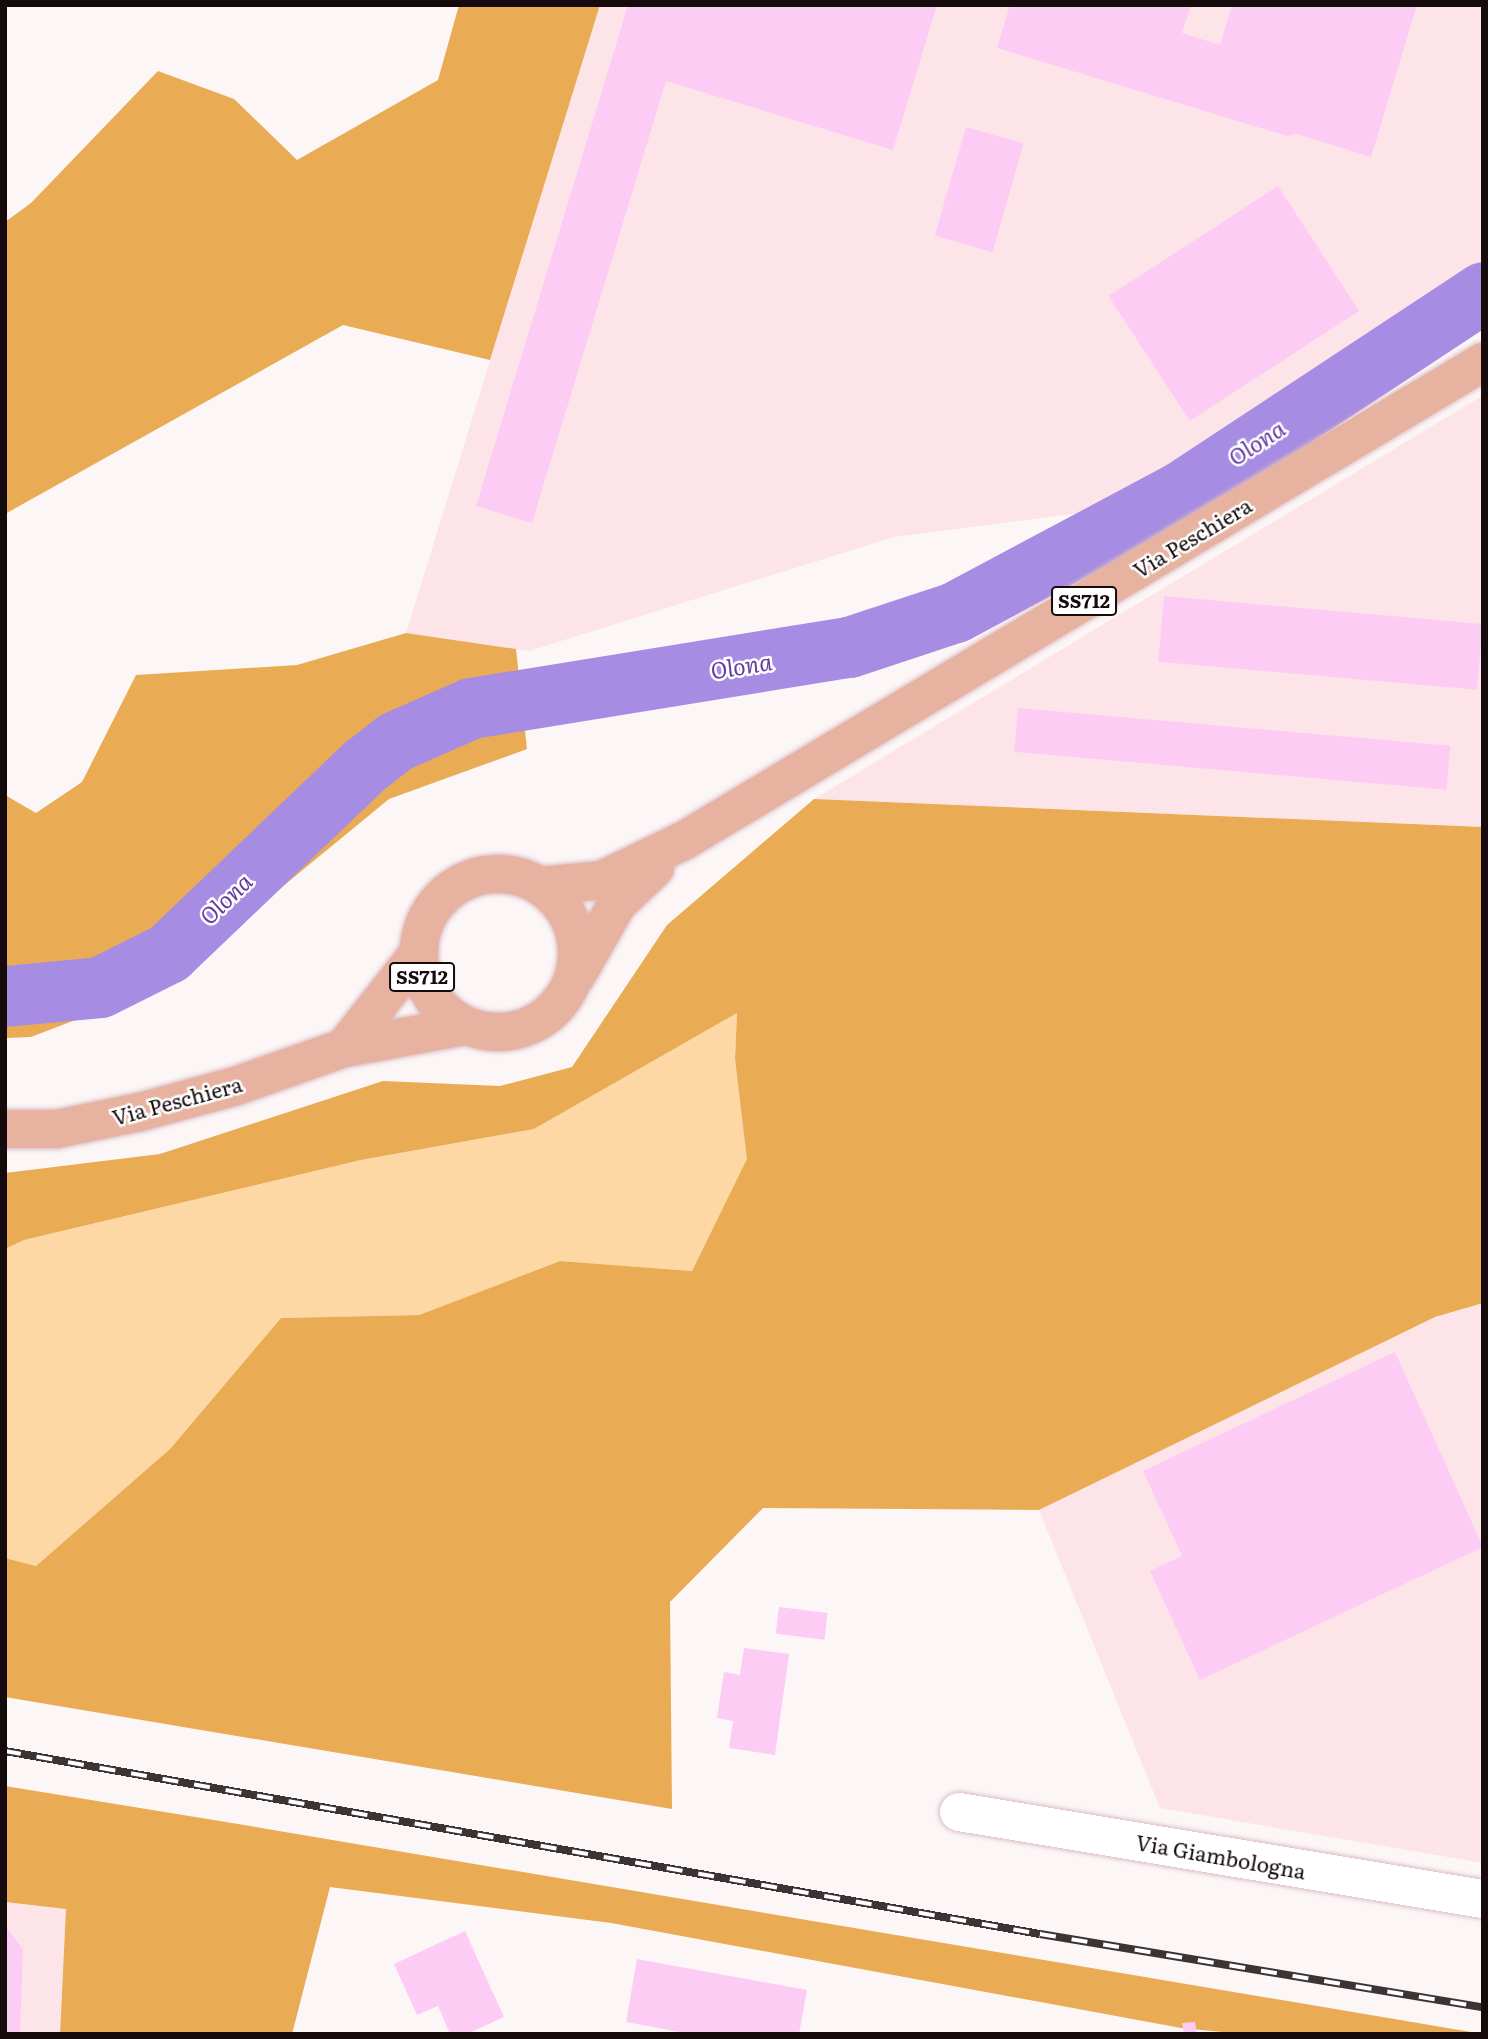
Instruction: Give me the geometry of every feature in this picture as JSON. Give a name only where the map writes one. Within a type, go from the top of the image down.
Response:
[{"type":"main road","name":"Via Peschiera","points":[[541,886],[602,880],[685,840],[1483,362]]},
{"type":"main road","name":"Via Peschiera","points":[[5,1129],[57,1129],[140,1112],[236,1086],[344,1048],[464,1026],[489,1032],[527,1027],[559,1005],[617,904],[685,840]]},
{"type":"main road","name":"Via Peschiera","points":[[344,1048],[418,954],[429,914],[442,895],[472,877],[517,875],[541,886],[561,904],[574,929],[578,956],[572,983]]},
{"type":"main road","name":"SS712","points":[[418,954],[431,997],[464,1026]]},
{"type":"street","name":"Via Giambologna","points":[[959,1812],[1483,1899]]},
{"type":"shaded area","points":[[459,5],[600,5],[490,360],[343,325],[5,514],[5,222],[31,203],[158,71],[234,99],[297,160],[438,80]]},
{"type":"shaded area","points":[[600,5],[1483,5],[1483,273],[1119,508],[894,537],[529,651],[406,633]]},
{"type":"shaded area","points":[[1483,396],[1483,827],[814,799],[1472,402]]},
{"type":"shaded area","points":[[406,633],[516,649],[527,749],[389,799],[159,988],[31,1037],[5,1038],[5,795],[36,813],[82,782],[136,675],[297,665]]},
{"type":"shaded area","points":[[814,799],[1483,827],[1483,1303],[1435,1317],[1039,1510],[763,1508],[670,1602],[672,1809],[5,1697],[5,1558],[36,1566],[170,1449],[281,1318],[419,1315],[560,1261],[692,1271],[747,1159],[735,1059],[737,1013],[534,1129],[361,1160],[24,1240],[5,1249],[5,1173],[160,1154],[383,1081],[500,1086],[572,1067],[667,925]]},
{"type":"shaded area","points":[[737,1013],[735,1059],[748,1159],[692,1271],[560,1261],[419,1315],[281,1318],[170,1449],[36,1566],[5,1558],[5,1249],[24,1240],[361,1160],[534,1129]]},
{"type":"shaded area","points":[[1483,1303],[1483,1863],[1160,1808],[1039,1510],[1435,1317]]},
{"type":"shaded area","points":[[5,1786],[1483,2034],[1243,2034],[1181,2028],[611,1923],[330,1887],[292,2034],[60,2034],[66,1909],[5,1902]]},
{"type":"shaded area","points":[[5,1902],[66,1909],[60,2034],[5,2034]]},
{"type":"building","points":[[628,5],[937,5],[893,150],[666,81],[532,523],[476,506]]},
{"type":"building","points":[[1010,5],[1191,5],[1182,33],[1220,45],[1232,5],[1417,5],[1371,157],[1297,134],[1287,136],[997,48]]},
{"type":"building","points":[[966,127],[1024,144],[993,252],[935,236]]},
{"type":"building","points":[[1278,186],[1359,311],[1190,421],[1109,296]]},
{"type":"building","points":[[1164,596],[1483,624],[1477,690],[1158,662]]},
{"type":"building","points":[[1018,708],[1450,746],[1447,790],[1014,752]]},
{"type":"building","points":[[1395,1352],[1483,1547],[1200,1680],[1150,1571],[1182,1556],[1143,1471]]},
{"type":"building","points":[[779,1607],[828,1613],[824,1640],[776,1634]]},
{"type":"building","points":[[744,1648],[789,1654],[775,1755],[729,1748],[733,1721],[717,1718],[724,1672],[740,1675]]},
{"type":"building","points":[[5,1926],[23,1949],[20,2034],[5,2034]]},
{"type":"building","points":[[465,1931],[504,2017],[467,2034],[450,2034],[438,2006],[417,2015],[394,1964]]},
{"type":"building","points":[[637,1959],[807,1990],[799,2034],[690,2034],[626,2022]]},
{"type":"building","points":[[1195,2022],[1197,2034],[1184,2034],[1182,2023]]},
{"type":"waterway","name":"Olona","points":[[5,996],[100,987],[168,953],[365,765],[396,741],[471,708],[849,647],[955,612],[1180,492],[1483,292]]},
{"type":"railway","points":[[5,1751],[1040,1934],[1483,2007]]}]
